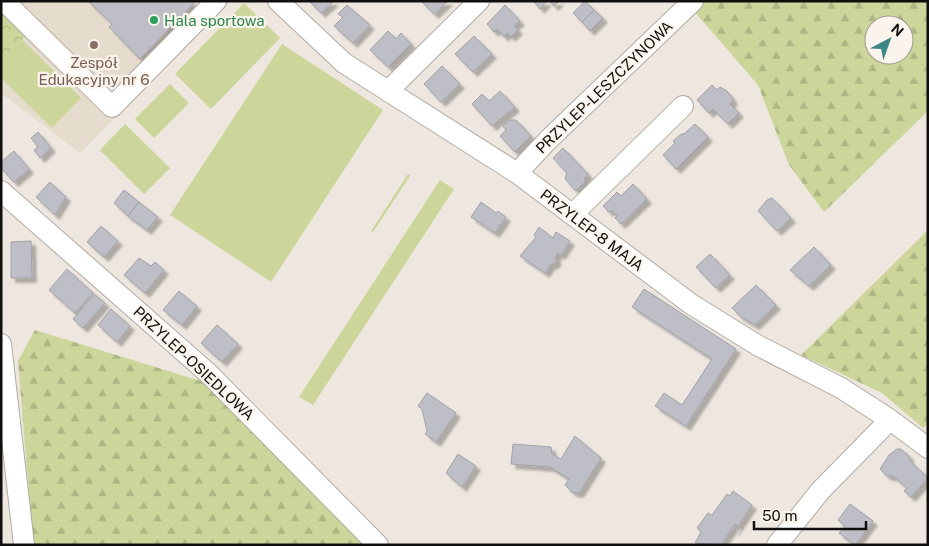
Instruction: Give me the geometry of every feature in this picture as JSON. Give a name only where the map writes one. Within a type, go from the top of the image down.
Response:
[{"type":"street","points":[[4,1],[112,107],[216,1]]},
{"type":"street","name":"PRZYLEP-8 MAJA","points":[[278,1],[344,63],[516,173],[691,304],[757,345],[841,388],[925,440]]},
{"type":"street","points":[[389,92],[479,1]]},
{"type":"street","name":"PRZYLEP-LESZCZYNOWA","points":[[516,173],[693,1]]},
{"type":"street","points":[[574,216],[579,208],[684,106]]},
{"type":"street","name":"PRZYLEP-OSIEDLOWA","points":[[1,192],[208,372],[378,545]]},
{"type":"street","points":[[1,344],[24,545]]},
{"type":"street","points":[[778,545],[821,490],[889,419]]},
{"type":"shaded area","name":"Zespół Edukacyjny nr 6","points":[[1,1],[230,1],[80,153],[1,93]]},
{"type":"green space","points":[[702,1],[928,1],[928,111],[824,212],[789,165],[758,85],[693,10]]},
{"type":"green space","points":[[244,3],[280,38],[211,109],[175,74]]},
{"type":"green space","points":[[1,6],[28,34],[1,61]]},
{"type":"green space","points":[[22,40],[81,98],[52,128],[1,78],[1,61]]},
{"type":"green space","points":[[282,44],[383,110],[271,282],[170,215]]},
{"type":"green space","points":[[170,84],[189,103],[154,138],[135,119]]},
{"type":"green space","points":[[125,124],[170,168],[144,194],[100,150]]},
{"type":"green space","points":[[408,174],[410,176],[373,232],[371,231]]},
{"type":"green space","points":[[440,180],[454,189],[313,405],[299,397]]},
{"type":"green space","points":[[928,230],[928,424],[923,428],[882,393],[801,355]]},
{"type":"green space","points":[[35,330],[217,386],[368,545],[33,545],[18,361]]},
{"type":"building","points":[[88,1],[191,1],[194,3],[140,59],[109,27],[112,24]]},
{"type":"building","points":[[309,1],[334,1],[321,13]]},
{"type":"building","points":[[421,1],[448,1],[434,14]]},
{"type":"building","points":[[533,1],[547,1],[540,9]]},
{"type":"building","points":[[549,1],[559,1],[554,6]]},
{"type":"building","points":[[585,1],[594,10],[582,22],[573,13]]},
{"type":"building","points":[[347,5],[370,25],[353,43],[334,26],[343,17],[338,14]]},
{"type":"building","points":[[505,5],[520,21],[514,26],[518,30],[511,37],[507,33],[504,37],[497,29],[494,32],[487,24]]},
{"type":"building","points":[[594,10],[603,18],[590,31],[582,22]]},
{"type":"building","points":[[388,31],[396,39],[401,33],[411,44],[388,67],[370,50]]},
{"type":"building","points":[[474,36],[492,54],[473,72],[455,54]]},
{"type":"building","points":[[442,66],[460,84],[441,102],[424,84]]},
{"type":"building","points":[[712,85],[717,90],[720,87],[727,91],[733,100],[730,104],[739,113],[728,124],[713,109],[709,113],[697,100]]},
{"type":"building","points":[[500,91],[515,107],[492,126],[472,104],[482,94],[489,101]]},
{"type":"building","points":[[509,120],[516,120],[531,136],[515,152],[500,136],[506,130],[503,126]]},
{"type":"building","points":[[695,124],[708,137],[676,169],[663,155],[675,143],[673,141]]},
{"type":"building","points":[[38,132],[51,148],[40,158],[34,150],[38,147],[31,138]]},
{"type":"building","points":[[563,148],[588,174],[584,179],[586,181],[576,191],[565,179],[567,173],[553,158]]},
{"type":"building","points":[[14,151],[29,169],[14,182],[1,168],[1,162]]},
{"type":"building","points":[[50,182],[66,197],[55,215],[36,197]]},
{"type":"building","points":[[633,184],[647,199],[621,224],[615,218],[617,216],[612,210],[609,212],[603,206],[617,192],[621,196]]},
{"type":"building","points":[[124,190],[139,202],[128,216],[114,203]]},
{"type":"building","points":[[772,198],[791,218],[777,231],[758,211],[767,200]]},
{"type":"building","points":[[139,202],[158,217],[147,230],[128,216]]},
{"type":"building","points":[[481,202],[496,213],[498,211],[506,217],[495,233],[471,217]]},
{"type":"building","points":[[101,226],[118,241],[104,257],[87,242]]},
{"type":"building","points":[[539,227],[553,238],[556,232],[570,241],[561,255],[558,253],[555,258],[557,260],[553,265],[551,264],[545,273],[520,256],[536,237],[534,235]]},
{"type":"building","points":[[31,241],[32,278],[11,278],[11,242]]},
{"type":"building","points":[[814,247],[831,265],[809,286],[790,270]]},
{"type":"building","points":[[710,254],[730,275],[716,288],[696,267]]},
{"type":"building","points":[[139,258],[151,266],[155,262],[164,270],[145,293],[124,275]]},
{"type":"building","points":[[67,269],[93,293],[75,313],[49,290]]},
{"type":"building","points":[[756,285],[776,305],[755,325],[741,317],[732,308]]},
{"type":"building","points":[[644,289],[736,349],[686,426],[655,406],[664,393],[682,405],[712,359],[632,307]]},
{"type":"building","points":[[179,291],[197,306],[182,325],[163,310]]},
{"type":"building","points":[[94,294],[105,303],[83,328],[73,319]]},
{"type":"building","points":[[111,309],[130,326],[117,342],[98,325]]},
{"type":"building","points":[[217,325],[238,344],[222,362],[201,343]]},
{"type":"building","points":[[427,393],[456,413],[436,442],[425,434],[427,431],[422,409],[418,406]]},
{"type":"building","points":[[575,436],[601,458],[579,493],[572,492],[565,485],[569,479],[550,467],[511,464],[513,444],[551,447],[552,454],[561,459]]},
{"type":"building","points":[[897,449],[901,449],[910,457],[908,459],[928,478],[911,497],[904,491],[907,488],[893,476],[887,476],[880,469],[889,455]]},
{"type":"building","points":[[458,454],[476,466],[462,487],[446,473]]},
{"type":"building","points":[[733,491],[752,505],[734,532],[737,525],[735,524],[721,545],[695,543],[701,532],[697,528],[708,513],[712,515],[727,494],[730,496]]},
{"type":"building","points":[[850,504],[873,521],[855,545],[839,533],[845,526],[838,520]]},
{"type":"place","name":"Hala sportowa","points":[[154,20]]},
{"type":"place","name":"Zespół Edukacyjny nr 6","points":[[94,45]]}]
